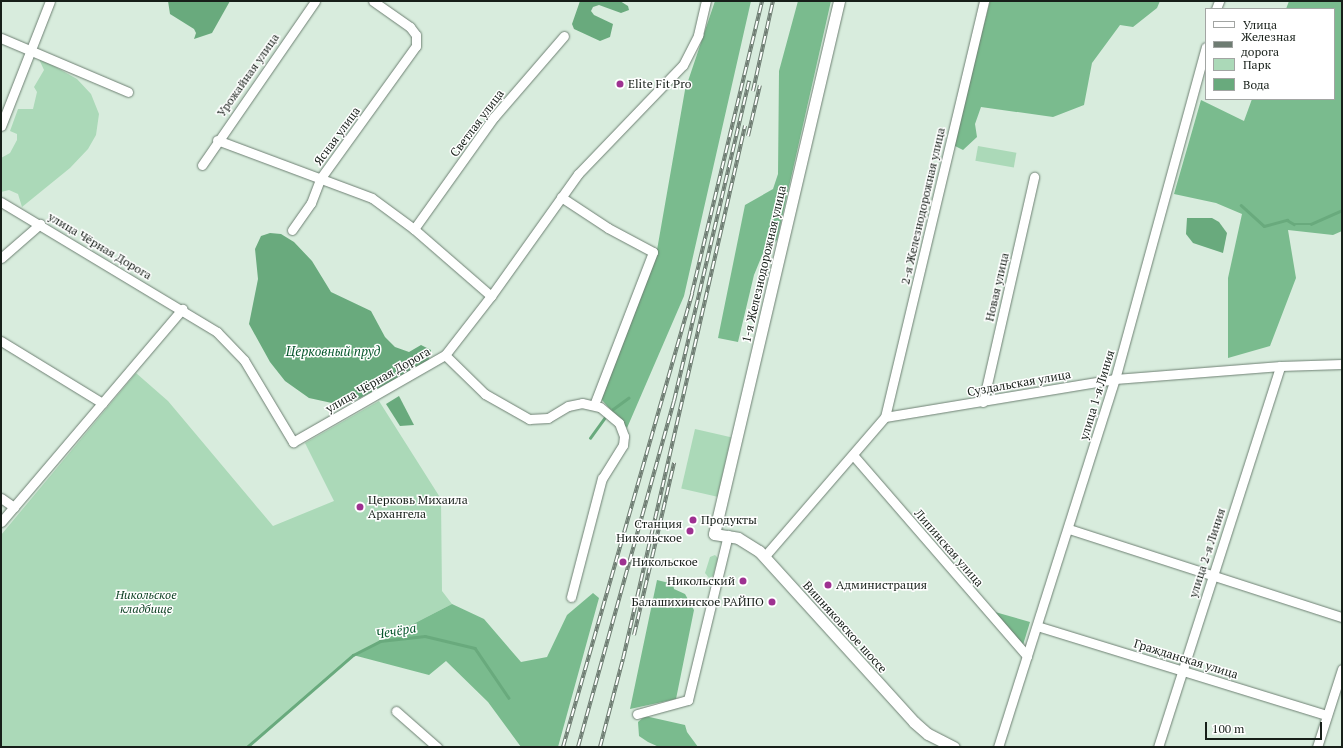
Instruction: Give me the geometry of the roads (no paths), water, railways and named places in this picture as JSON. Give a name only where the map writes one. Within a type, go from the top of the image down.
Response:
[{"type":"street","points":[[1,126],[50,1]]},
{"type":"street","name":"Урожайная улица","points":[[202,164],[315,1]]},
{"type":"street","name":"Ясная улица","points":[[292,230],[311,203],[320,179],[416,46],[416,35],[398,17],[373,1]]},
{"type":"street","name":"улица Чёрная Дорога","points":[[1,202],[182,309],[218,332],[244,360],[293,442],[445,356],[491,296],[578,174],[611,138],[683,65],[698,35],[706,1]]},
{"type":"street","name":"1-я Железнодорожная улица","points":[[714,534],[839,1]]},
{"type":"street","name":"2-я Железнодорожная улица","points":[[885,418],[984,1]]},
{"type":"street","name":"Светлая улица","points":[[414,229],[494,117],[564,36]]},
{"type":"street","points":[[1,38],[128,92]]},
{"type":"street","name":"улица 1-я Линия","points":[[998,747],[1069,529],[1115,379],[1205,51]]},
{"type":"street","points":[[218,140],[372,198],[414,229],[491,296]]},
{"type":"street","name":"Новая улица","points":[[983,402],[1034,177]]},
{"type":"street","points":[[561,197],[608,228],[653,252],[594,405]]},
{"type":"street","points":[[1,258],[40,224]]},
{"type":"street","points":[[1,522],[182,309]]},
{"type":"street","points":[[1,341],[102,403]]},
{"type":"street","points":[[445,356],[485,394],[529,419],[548,418],[573,404],[594,405],[610,414],[619,423],[624,436],[620,452],[602,478],[571,597]]},
{"type":"street","name":"Суздальская улица","points":[[885,418],[1115,379],[1280,366],[1342,364]]},
{"type":"street","name":"улица 2-я Линия","points":[[1158,747],[1280,366]]},
{"type":"street","points":[[764,557],[885,418]]},
{"type":"street","name":"Липинская улица","points":[[852,455],[1028,656]]},
{"type":"street","points":[[1,498],[14,507]]},
{"type":"street","points":[[1069,529],[1342,617]]},
{"type":"street","name":"Вишняковское шоссе","points":[[714,534],[728,535],[746,542],[764,557],[914,722],[928,734],[954,747]]},
{"type":"street","points":[[637,714],[688,700],[728,535]]},
{"type":"street","name":"Гражданская улица","points":[[1037,626],[1327,715]]},
{"type":"street","points":[[1317,747],[1342,669]]},
{"type":"street","points":[[396,711],[437,747]]},
{"type":"water","points":[[168,1],[230,1],[212,33],[194,39],[196,33],[194,29],[170,14]]},
{"type":"water","points":[[580,1],[620,1],[628,6],[629,10],[621,13],[599,5],[593,7],[591,11],[594,15],[613,24],[610,37],[600,41],[574,29],[572,24]]},
{"type":"water","points":[[1187,218],[1212,218],[1219,222],[1227,233],[1223,253],[1193,243],[1186,234]]},
{"type":"water","name":"Церковный пруд","points":[[270,233],[281,234],[294,242],[312,261],[331,292],[371,311],[385,337],[395,347],[409,352],[421,345],[431,350],[428,363],[360,398],[341,405],[309,398],[285,381],[270,362],[249,324],[258,279],[255,249],[261,236]]},
{"type":"water","points":[[399,396],[414,425],[400,426],[386,404]]},
{"type":"waterway","points":[[1241,205],[1264,226],[1287,220],[1294,224],[1311,224],[1342,210]]},
{"type":"waterway","points":[[613,409],[628,398]]},
{"type":"waterway","points":[[590,438],[605,417]]},
{"type":"waterway","name":"Чечёра","points":[[247,747],[353,655],[380,641],[425,636],[475,648],[509,698]]},
{"type":"railway","points":[[563,747],[692,293],[762,1]]},
{"type":"railway","points":[[753,91],[773,1]]},
{"type":"railway","points":[[578,747],[674,401],[749,81]]},
{"type":"railway","points":[[748,136],[760,85]]},
{"type":"railway","points":[[600,747],[623,659],[745,126]]},
{"type":"railway","points":[[634,635],[674,463]]},
{"type":"place","name":"Elite Fit Pro","points":[[620,84]]},
{"type":"place","name":"Церковь Михаила Архангела","points":[[360,507]]},
{"type":"place","name":"Продукты","points":[[693,520]]},
{"type":"place","name":"Станция Никольское","points":[[690,531]]},
{"type":"place","name":"Никольское","points":[[623,562]]},
{"type":"place","name":"Никольский","points":[[743,581]]},
{"type":"place","name":"Администрация","points":[[828,585]]},
{"type":"place","name":"Балашихинское РАЙПО","points":[[772,602]]},
{"type":"park label","name":"Никольское кладбище","points":[[146,602]]}]
